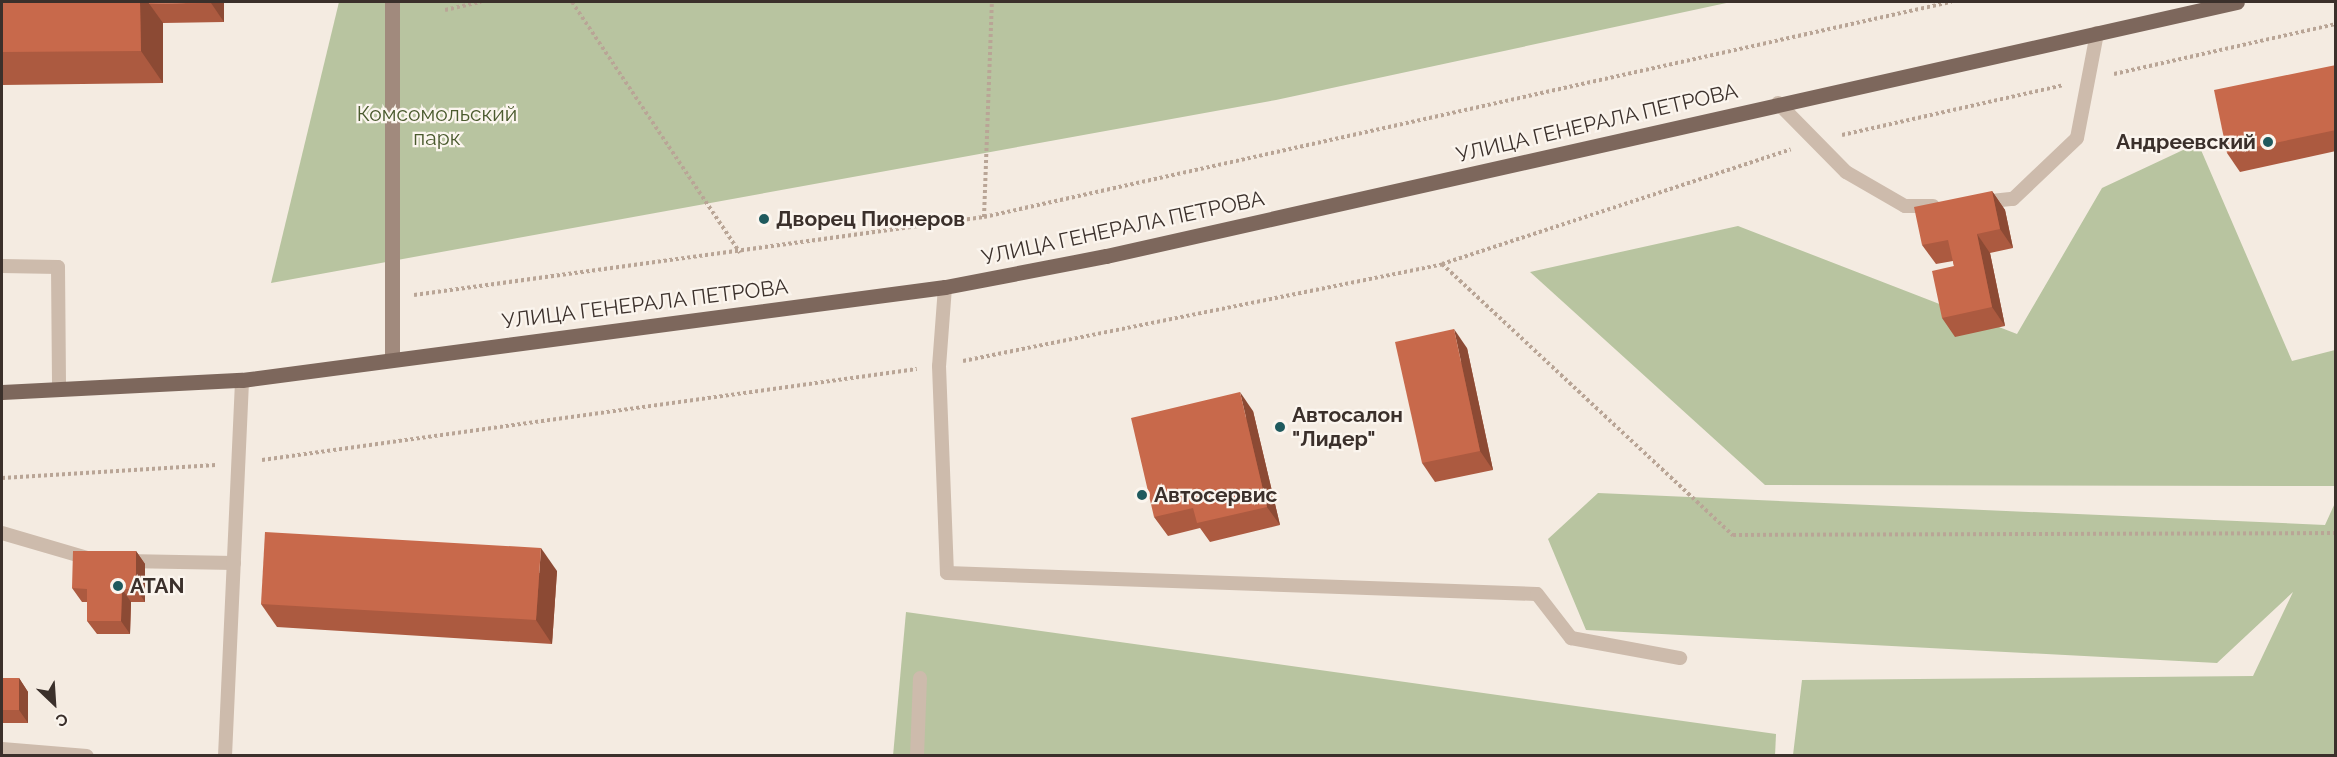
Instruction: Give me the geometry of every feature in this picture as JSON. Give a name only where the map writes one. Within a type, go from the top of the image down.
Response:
[{"type":"main road","points":[[392,2],[392,358]]},
{"type":"main road","name":"УЛИЦА ГЕНЕРАЛА ПЕТРОВА","points":[[2,392],[242,380],[392,358],[945,286],[1106,256],[1778,103],[2237,2]]},
{"type":"lane","points":[[1968,203],[2013,199],[2077,138],[2091,79],[2097,33]]},
{"type":"lane","points":[[1778,103],[1819,140],[1846,172],[1905,206],[1945,205]]},
{"type":"lane","points":[[2,266],[58,267],[59,390]]},
{"type":"lane","points":[[945,286],[939,366],[947,573],[1537,594],[1571,638],[1680,658]]},
{"type":"lane","points":[[225,756],[242,380]]},
{"type":"lane","points":[[2,533],[74,559],[234,563]]},
{"type":"lane","points":[[916,756],[920,678]]},
{"type":"lane","points":[[2,749],[87,756]]},
{"type":"path","points":[[445,10],[481,2]]},
{"type":"path","points":[[572,2],[740,252]]},
{"type":"path","points":[[984,217],[992,2]]},
{"type":"path","points":[[392,298],[984,217],[1951,2]]},
{"type":"path","points":[[2,478],[238,463],[939,366],[1442,264],[1819,140],[2336,24]]},
{"type":"path","points":[[1442,264],[1733,535],[2336,533]]},
{"type":"green space","name":"Комсомольский парк","points":[[339,2],[1731,2],[1276,100],[271,283]]},
{"type":"green space","points":[[2198,143],[2292,361],[2335,350],[2335,486],[1765,485],[1530,272],[1738,226],[2017,334],[2102,188]]},
{"type":"green space","points":[[1598,493],[2325,525],[2335,503],[2335,755],[1793,755],[1802,680],[2253,676],[2293,592],[2217,663],[1586,630],[1548,539]]},
{"type":"green space","points":[[906,612],[1776,734],[1775,756],[893,756]]},
{"type":"building","points":[[2,2],[140,2],[141,51],[2,52]]},
{"type":"building","points":[[149,2],[211,2],[211,3],[149,4]]},
{"type":"building","points":[[2336,65],[2336,130],[2227,153],[2214,90]]},
{"type":"building","points":[[1992,191],[2000,229],[1977,234],[1992,307],[1942,318],[1932,271],[1954,266],[1948,240],[1922,245],[1914,207]]},
{"type":"building","points":[[1454,329],[1480,451],[1422,463],[1395,342]]},
{"type":"building","points":[[1240,392],[1267,507],[1197,523],[1193,508],[1154,517],[1131,418]]},
{"type":"building","points":[[265,532],[541,548],[536,620],[261,604]]},
{"type":"building","points":[[73,551],[136,551],[136,589],[122,589],[121,621],[87,621],[87,589],[72,588]]},
{"type":"building","points":[[2,678],[19,678],[19,710],[2,710]]},
{"type":"place","name":"Андреевский","points":[[2268,142]]},
{"type":"place","name":"Дворец Пионеров","points":[[764,219]]},
{"type":"place","name":"Автосалон \"Лидер\"","points":[[1280,427]]},
{"type":"place","name":"Автосервис","points":[[1142,495]]},
{"type":"place","name":"ATAN","points":[[118,586]]}]
